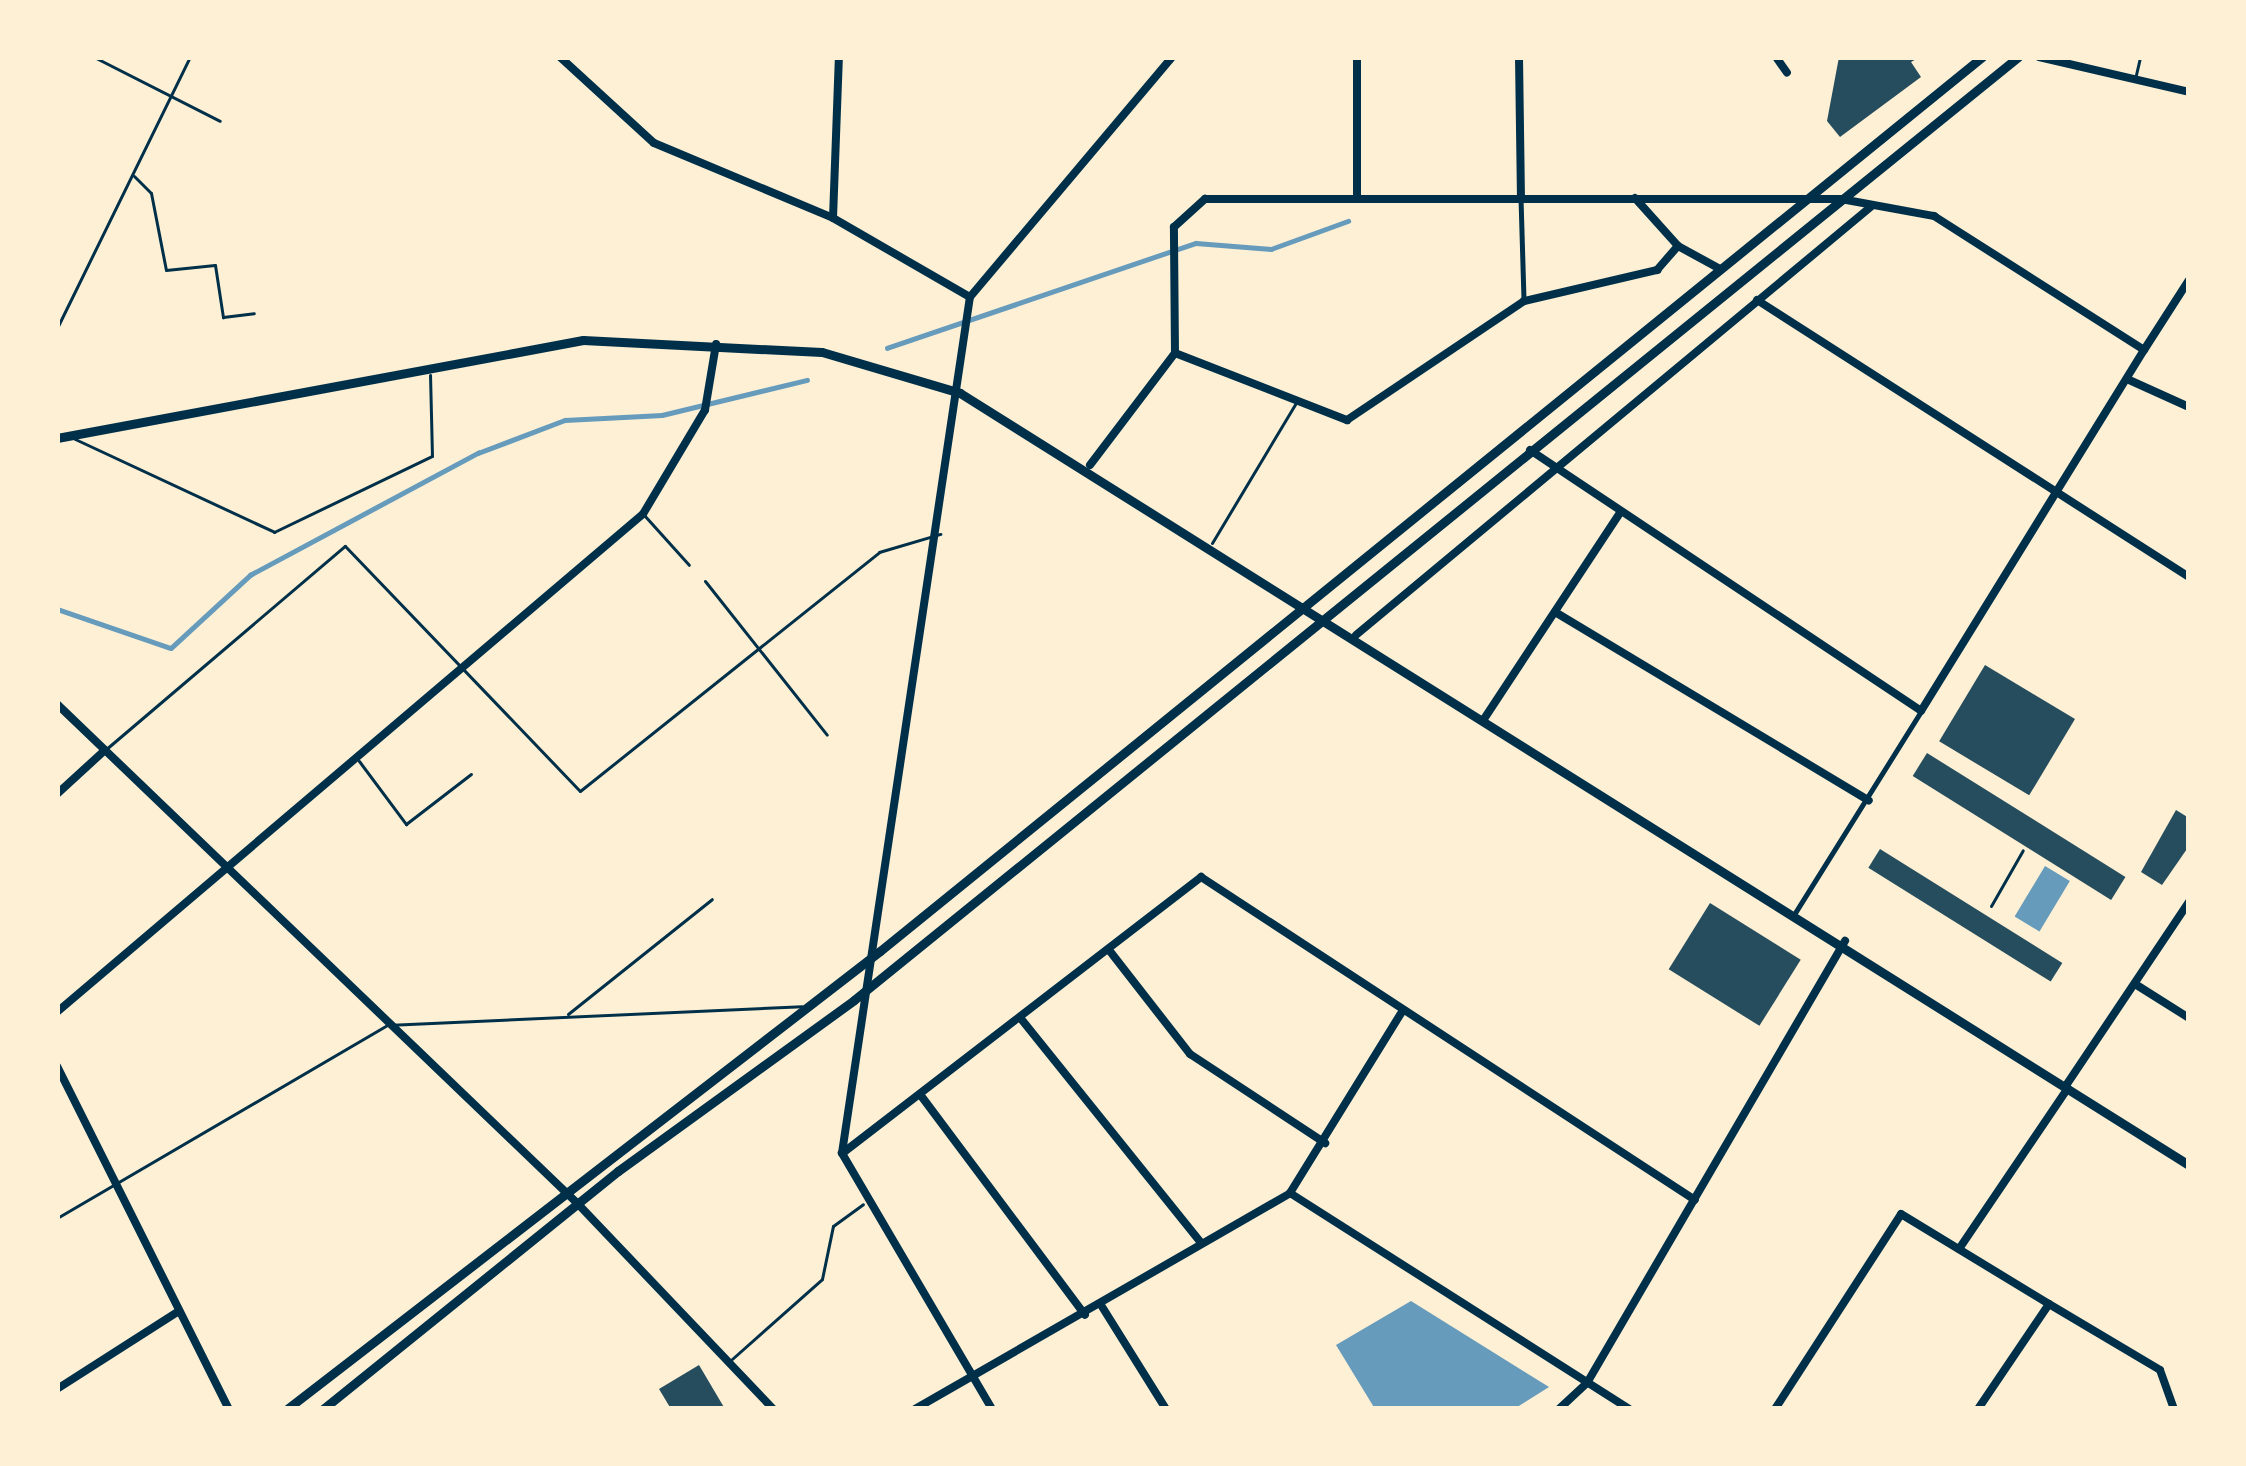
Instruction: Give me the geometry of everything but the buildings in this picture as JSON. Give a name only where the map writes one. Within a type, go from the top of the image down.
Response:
[{"type":"street","points":[[560,57],[643,136],[833,218],[970,301]]},
{"type":"street","points":[[833,218],[839,57]]},
{"type":"street","points":[[1357,57],[1357,196]]},
{"type":"street","points":[[1519,57],[1524,301]]},
{"type":"street","points":[[1776,57],[1787,73]]},
{"type":"street","points":[[287,1409],[564,1191],[810,1006],[1982,57]]},
{"type":"street","points":[[323,1409],[578,1204],[874,983],[2018,57]]},
{"type":"street","points":[[2039,57],[2189,92]]},
{"type":"street","points":[[992,1409],[863,1204],[842,1153],[880,950],[970,301],[1170,58]]},
{"type":"street","points":[[1634,197],[1678,246],[1720,269]]},
{"type":"street","points":[[1090,466],[1175,353],[1174,227],[1205,199],[1841,199],[1934,216],[2144,350]]},
{"type":"street","points":[[1356,635],[1549,466],[1873,205]]},
{"type":"street","points":[[1175,353],[1347,420],[1524,301],[1657,270],[1678,246]]},
{"type":"street","points":[[1795,913],[1869,801],[2189,280]]},
{"type":"street","points":[[1757,300],[2189,577]]},
{"type":"street","points":[[61,434],[583,340],[716,342],[823,352],[960,393],[1090,466],[1484,719],[1845,941],[2189,1165]]},
{"type":"street","points":[[57,1012],[456,666],[643,514],[705,405],[716,342]]},
{"type":"street","points":[[2127,379],[2189,407]]},
{"type":"street","points":[[1530,450],[1619,514],[1921,711]]},
{"type":"street","points":[[1484,719],[1619,514]]},
{"type":"street","points":[[1555,612],[1869,801]]},
{"type":"street","points":[[57,704],[578,1204],[732,1359],[773,1409]]},
{"type":"street","points":[[57,794],[105,750]]},
{"type":"street","points":[[842,1153],[922,1097],[1201,878],[1694,1200]]},
{"type":"street","points":[[1959,1249],[2189,902]]},
{"type":"street","points":[[1558,1409],[1587,1383],[1845,941]]},
{"type":"street","points":[[1109,950],[1190,1054],[1325,1143]]},
{"type":"street","points":[[2135,984],[2189,1018]]},
{"type":"street","points":[[915,1409],[1290,1193],[1402,1012]]},
{"type":"street","points":[[1022,1020],[1202,1243]]},
{"type":"street","points":[[57,1066],[229,1409]]},
{"type":"street","points":[[922,1097],[1085,1315]]},
{"type":"street","points":[[1290,1193],[1629,1409]]},
{"type":"street","points":[[1775,1409],[1901,1214],[2160,1370],[2174,1409]]},
{"type":"street","points":[[1978,1409],[2049,1304]]},
{"type":"street","points":[[1101,1305],[1166,1409]]},
{"type":"street","points":[[57,1389],[179,1311]]},
{"type":"lane","points":[[94,57],[220,122]]},
{"type":"lane","points":[[57,328],[190,57]]},
{"type":"lane","points":[[2135,79],[2140,57]]},
{"type":"lane","points":[[133,174],[151,193],[166,270],[215,265],[223,317],[254,314]]},
{"type":"lane","points":[[61,434],[274,532],[432,456],[430,365]]},
{"type":"lane","points":[[1212,543],[1297,401]]},
{"type":"lane","points":[[643,514],[689,565]]},
{"type":"lane","points":[[105,750],[345,546],[580,791],[878,552],[940,533]]},
{"type":"lane","points":[[705,581],[827,734]]},
{"type":"lane","points":[[355,755],[406,824],[470,774]]},
{"type":"lane","points":[[568,1014],[712,899]]},
{"type":"lane","points":[[57,1218],[387,1024],[810,1006]]},
{"type":"lane","points":[[732,1359],[822,1279],[833,1226],[863,1204]]},
{"type":"path","points":[[1991,906],[2023,850]]},
{"type":"water","points":[[2045,866],[2070,881],[2039,932],[2015,917]]},
{"type":"water","points":[[1411,1301],[1549,1387],[1514,1409],[1375,1409],[1336,1345]]},
{"type":"waterway","points":[[887,348],[1196,243],[1271,249],[1348,221]]},
{"type":"waterway","points":[[57,609],[171,648],[250,575],[478,453],[565,420],[662,415],[807,380]]}]
